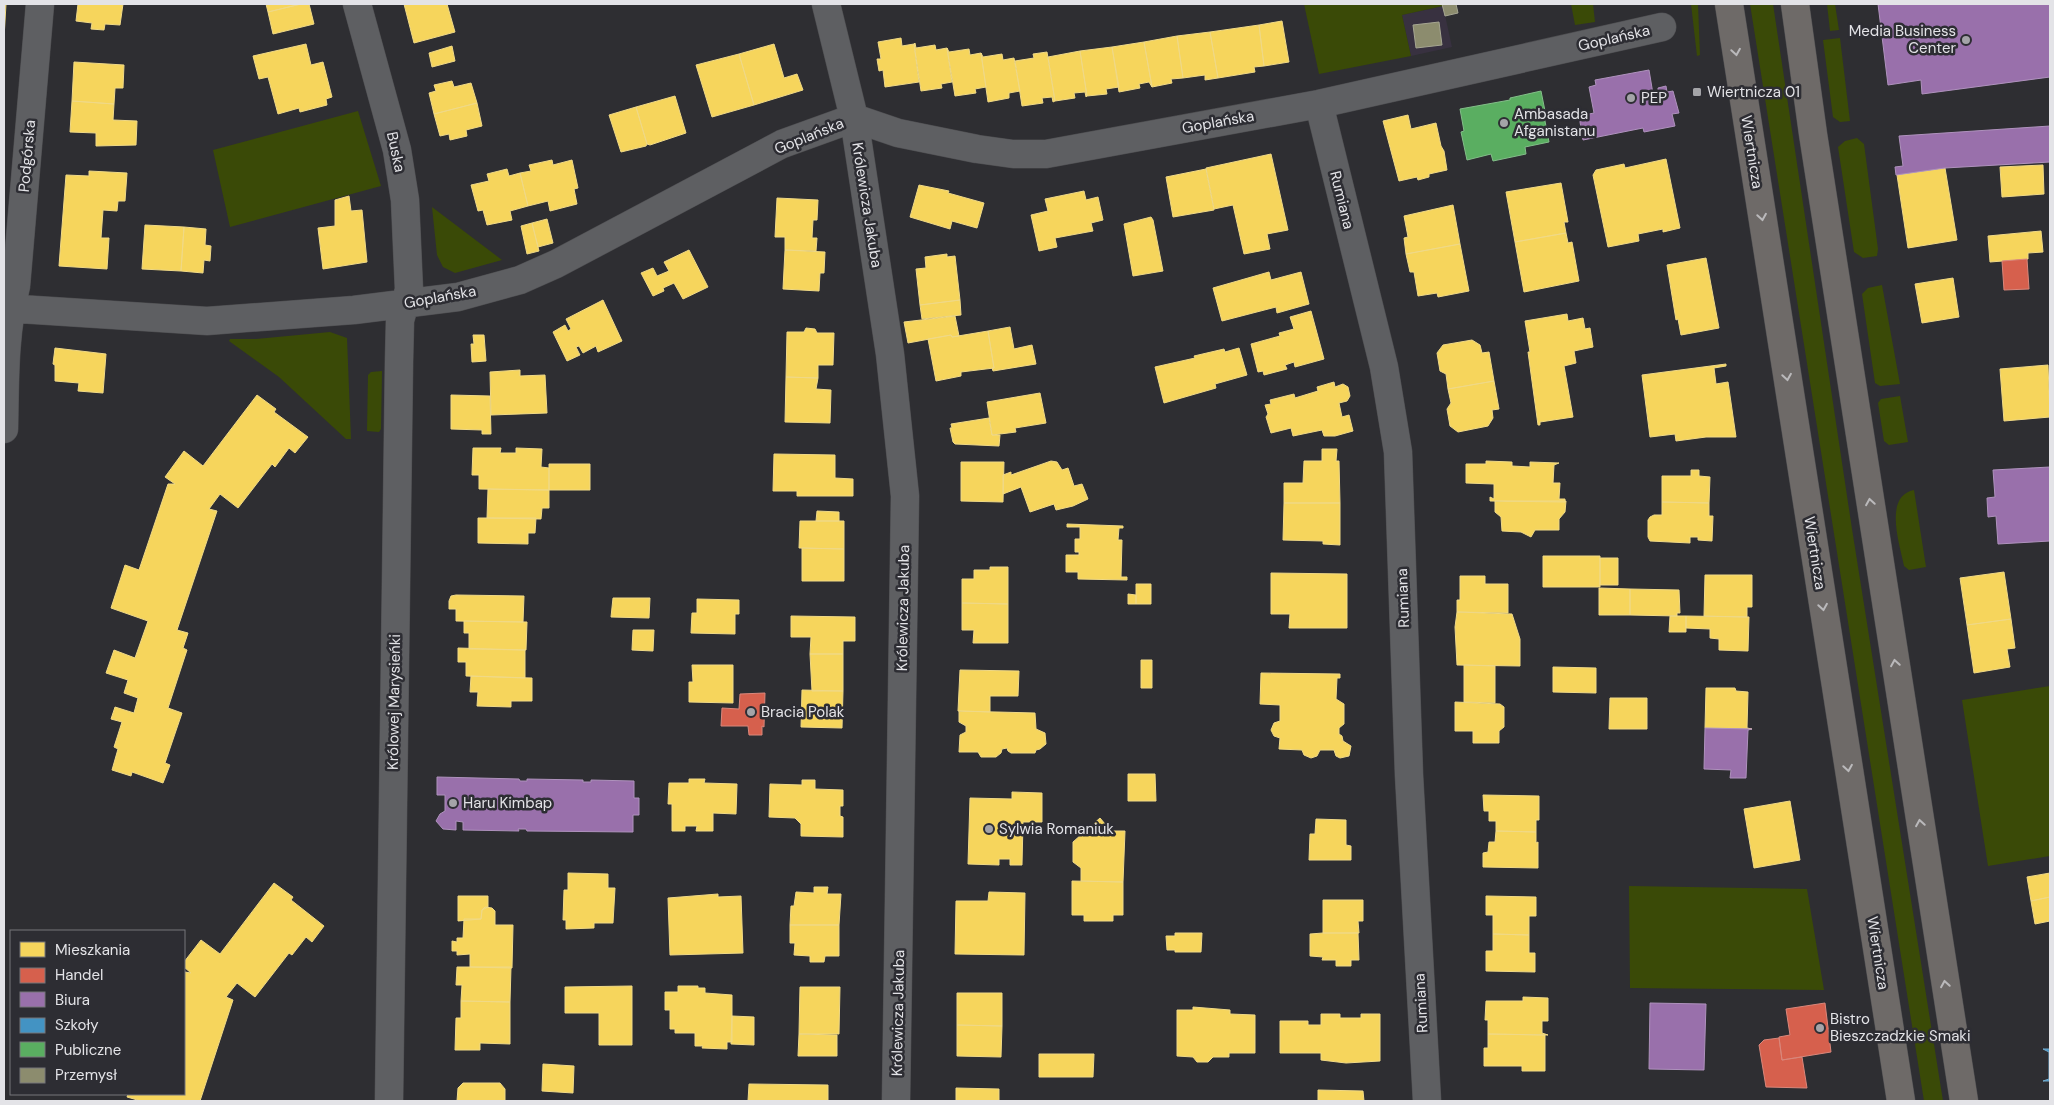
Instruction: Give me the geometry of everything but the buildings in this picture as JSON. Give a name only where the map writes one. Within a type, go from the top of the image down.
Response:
[{"type":"main road","name":"Wiertnicza","points":[[1729,4],[1901,1101]]},
{"type":"main road","points":[[1795,4],[1813,134],[1964,1101]]},
{"type":"street","name":"Podgórska","points":[[4,428],[7,308],[16,286],[40,4]]},
{"type":"street","name":"Buska","points":[[357,4],[397,150],[405,200],[408,246],[410,290],[405,304]]},
{"type":"street","name":"Królewicza Jakuba","points":[[826,4],[854,118],[890,354],[905,496],[896,1101]]},
{"type":"street","name":"Goplańska","points":[[7,308],[207,321],[354,310],[458,297],[520,280],[587,249],[782,144],[854,118],[898,133],[976,149],[1013,154],[1046,154],[1319,104],[1662,27]]},
{"type":"street","name":"Rumiana","points":[[1319,104],[1384,368],[1398,452],[1409,775],[1427,1101]]},
{"type":"street","name":"Królowej Marysieńki","points":[[388,1101],[399,362],[400,320],[405,304]]},
{"type":"shaded area","points":[[1443,6],[1452,47],[1411,56],[1402,15]]},
{"type":"green space","points":[[1304,4],[1442,4],[1443,6],[1402,15],[1411,56],[1319,74]]},
{"type":"green space","points":[[1571,4],[1593,4],[1595,22],[1575,25]]},
{"type":"green space","points":[[1691,4],[1698,4],[1700,55],[1697,56]]},
{"type":"green space","points":[[1750,4],[1773,4],[1852,529],[1943,1101],[1924,1101]]},
{"type":"green space","points":[[1827,4],[1835,4],[1839,30],[1830,31]]},
{"type":"green space","points":[[1840,38],[1850,121],[1840,122],[1833,117],[1823,40]]},
{"type":"green space","points":[[358,111],[381,186],[230,227],[213,150]]},
{"type":"green space","points":[[1857,138],[1864,144],[1878,249],[1877,256],[1863,258],[1854,252],[1838,147],[1845,141]]},
{"type":"green space","points":[[432,207],[502,260],[455,273],[443,267],[437,255]]},
{"type":"green space","points":[[1882,285],[1900,384],[1880,386],[1875,383],[1862,294],[1868,288]]},
{"type":"green space","points":[[330,332],[347,338],[351,439],[346,439],[279,377],[229,341],[230,339],[256,339]]},
{"type":"green space","points":[[382,371],[381,429],[379,432],[367,431],[368,375],[371,372]]},
{"type":"green space","points":[[1900,396],[1908,442],[1889,445],[1884,441],[1878,403],[1881,399]]},
{"type":"green space","points":[[1914,490],[1926,567],[1909,570],[1904,566],[1897,534],[1896,511],[1899,501],[1905,494]]},
{"type":"green space","points":[[2050,686],[2050,856],[1988,866],[1962,700]]},
{"type":"green space","points":[[1629,886],[1807,889],[1824,990],[1630,988]]},
{"type":"place","name":"Media Business Center","points":[[1966,40]]},
{"type":"place","name":"Wiertnicza 01","points":[[1697,92]]},
{"type":"place","name":"PEP","points":[[1631,98]]},
{"type":"place","name":"Ambasada Afganistanu","points":[[1504,123]]},
{"type":"place","name":"Bracia Polak","points":[[751,712]]},
{"type":"place","name":"Haru Kimbap","points":[[453,803]]},
{"type":"place","name":"Sylwia Romaniuk","points":[[989,829]]},
{"type":"place","name":"Bistro Bieszczadzkie Smaki","points":[[1820,1028]]}]
